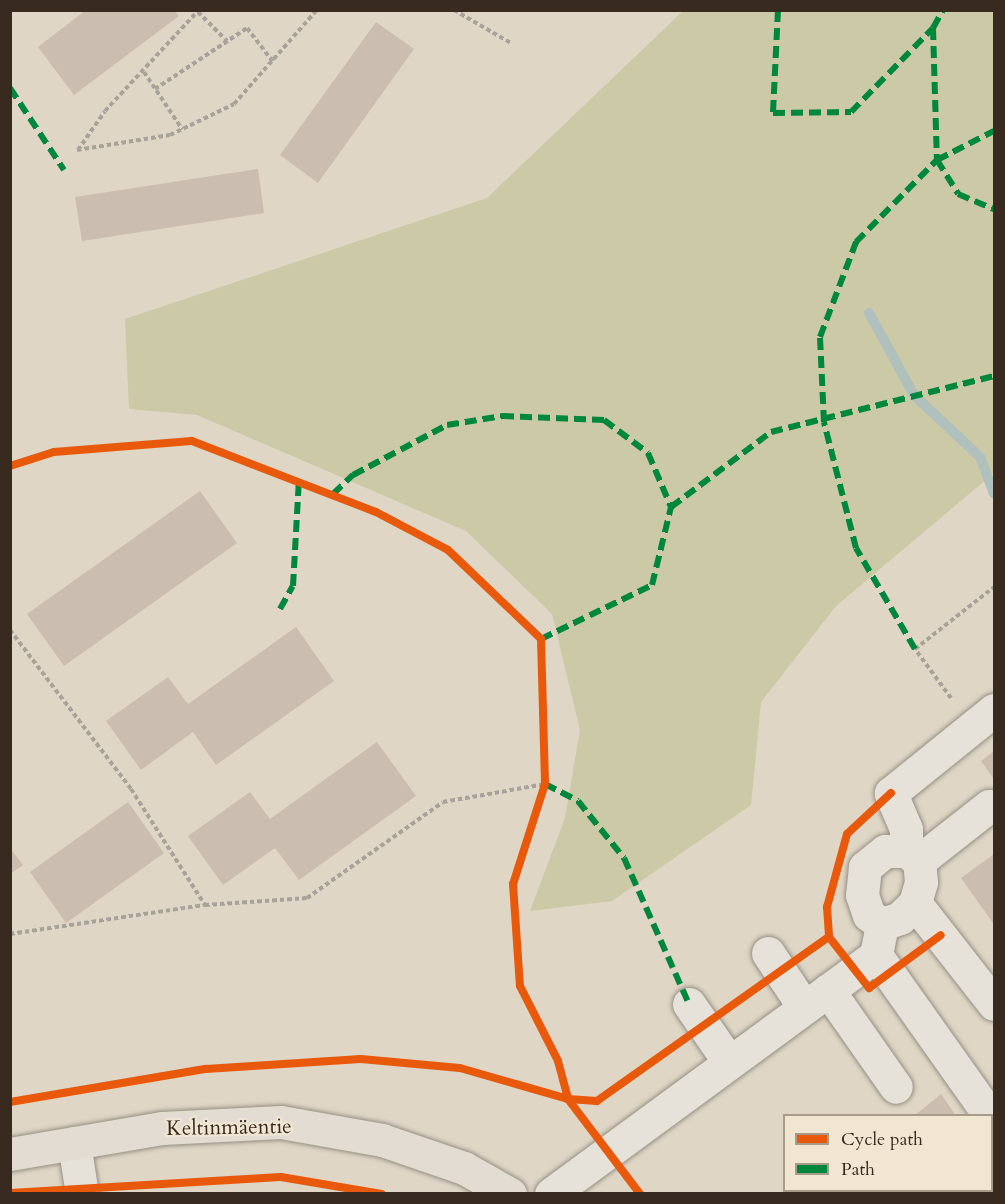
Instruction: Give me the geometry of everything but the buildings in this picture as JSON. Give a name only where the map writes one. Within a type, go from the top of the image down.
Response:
[{"type":"main road","name":"Keltinmäentie","points":[[10,1154],[162,1128],[281,1122],[382,1140],[464,1168],[510,1194]]},
{"type":"lane","points":[[882,924],[900,918],[915,903],[921,882],[906,829],[891,793],[994,710]]},
{"type":"lane","points":[[882,924],[869,915],[862,895],[865,867],[885,851],[912,856],[989,806]]},
{"type":"lane","points":[[915,903],[994,1004]]},
{"type":"lane","points":[[551,1194],[876,955],[882,924]]},
{"type":"lane","points":[[768,953],[816,998],[896,1088]]},
{"type":"lane","points":[[876,955],[989,1114]]},
{"type":"lane","points":[[689,1004],[729,1062]]},
{"type":"lane","points":[[74,1143],[82,1194]]},
{"type":"path","points":[[227,41],[199,11],[105,111],[77,150],[182,129],[234,104],[274,63],[316,10]]},
{"type":"path","points":[[454,10],[511,43]]},
{"type":"path","points":[[155,89],[246,28],[274,63]]},
{"type":"path","points":[[144,72],[182,129]]},
{"type":"path","points":[[953,701],[915,649],[994,587]]},
{"type":"path","points":[[10,630],[131,789],[205,905]]},
{"type":"path","points":[[542,795],[545,773]]},
{"type":"path","points":[[10,934],[205,905],[307,898],[443,802],[545,784]]},
{"type":"shaded area","points":[[684,10],[994,11],[994,473],[836,606],[761,702],[751,805],[612,901],[530,911],[565,818],[580,730],[552,614],[466,531],[197,415],[129,409],[125,319],[487,198]]},
{"type":"waterway","points":[[869,313],[914,395],[980,457],[994,493]]},
{"type":"marked path","points":[[778,10],[773,113],[851,112],[933,28],[943,10]]},
{"type":"marked path","points":[[933,28],[937,160],[958,194],[994,209]]},
{"type":"marked path","points":[[10,88],[64,170]]},
{"type":"marked path","points":[[915,649],[856,548],[824,422],[820,337],[856,242],[937,160],[994,131]]},
{"type":"marked path","points":[[541,639],[652,585],[671,507],[771,432],[994,376]]},
{"type":"marked path","points":[[333,494],[353,475],[447,425],[502,416],[604,420],[648,453],[671,507]]},
{"type":"marked path","points":[[280,609],[293,586],[299,479]]},
{"type":"marked path","points":[[545,784],[578,801],[624,858],[689,1004]]},
{"type":"cycle path","points":[[10,466],[54,452],[192,441],[376,512],[448,550],[541,639],[545,784],[513,884],[520,986],[558,1061],[568,1099],[640,1194]]},
{"type":"cycle path","points":[[891,793],[847,834],[827,907],[829,937],[869,988],[941,935]]},
{"type":"cycle path","points":[[10,1102],[206,1069],[361,1059],[460,1068],[568,1099],[597,1101],[829,937]]},
{"type":"cycle path","points":[[10,1193],[281,1177],[382,1194]]}]
